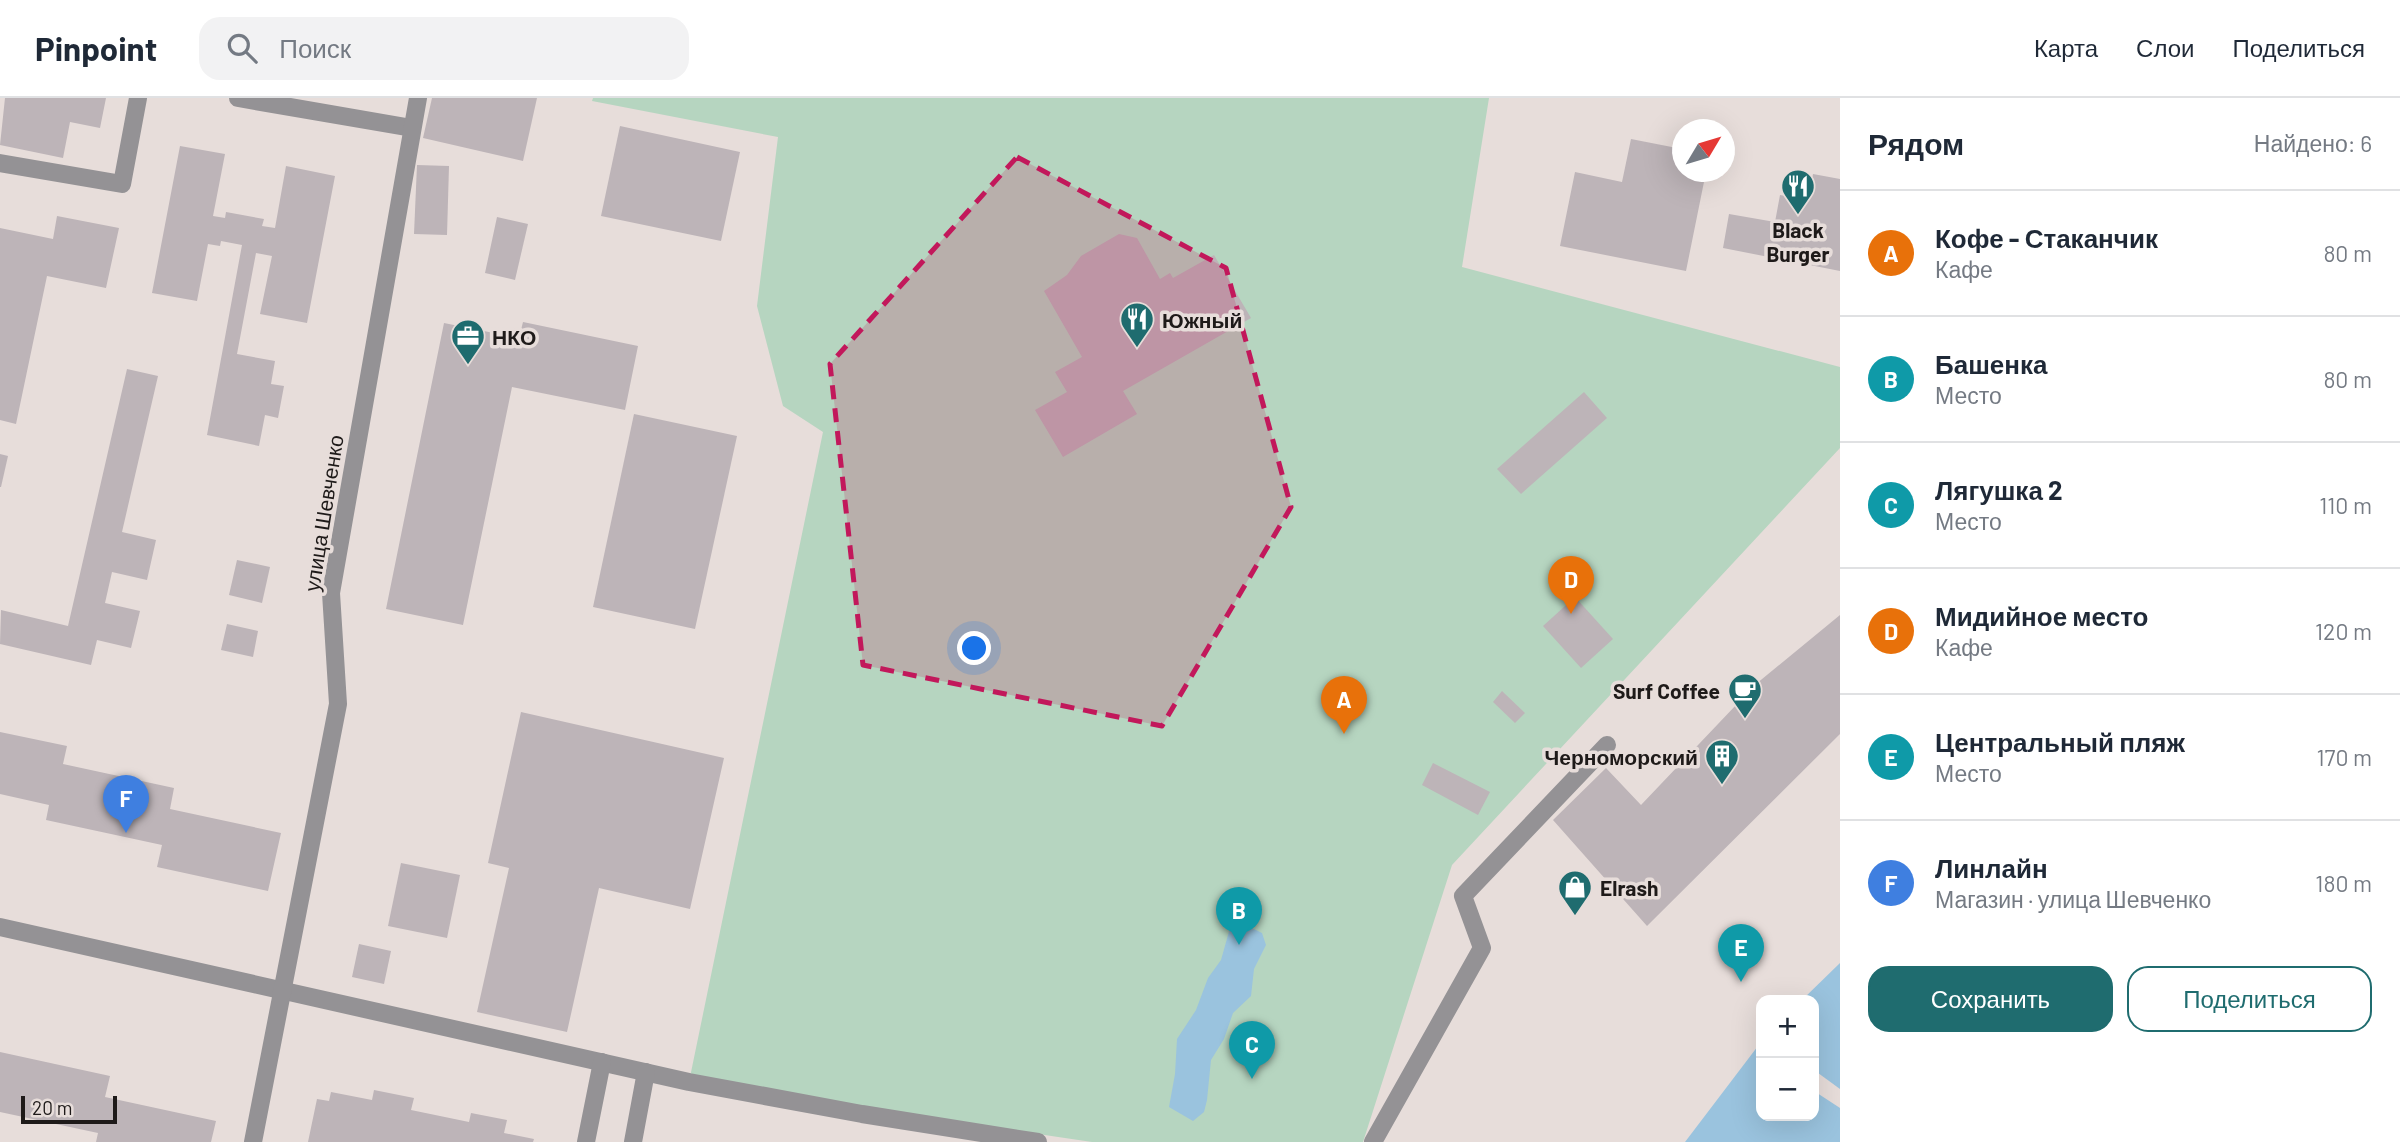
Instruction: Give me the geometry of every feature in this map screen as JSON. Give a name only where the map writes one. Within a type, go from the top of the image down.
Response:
[{"type":"street","points":[[0,163],[122,184],[138,98]]},
{"type":"street","points":[[238,98],[412,128]]},
{"type":"street","name":"улица Шевченко","points":[[253,1142],[285,990],[338,704],[331,593],[418,98]]},
{"type":"street","points":[[1373,1142],[1482,948],[1463,896],[1607,745]]},
{"type":"street","points":[[0,927],[646,1072],[862,1114],[1038,1142]]},
{"type":"street","points":[[586,1142],[602,1062]]},
{"type":"street","points":[[633,1142],[646,1072]]},
{"type":"highlighted area","points":[[1017,157],[1226,268],[1291,507],[1162,726],[863,665],[830,364]]},
{"type":"green space","points":[[593,98],[1489,98],[1462,267],[1840,367],[1840,448],[1452,865],[1363,1142],[1092,1142],[689,1082],[823,432],[783,406],[757,306],[778,137],[592,101]]},
{"type":"water","points":[[1250,927],[1262,933],[1266,945],[1254,969],[1251,996],[1233,1013],[1224,1039],[1211,1060],[1204,1112],[1193,1121],[1169,1107],[1175,1074],[1177,1039],[1196,1010],[1208,978],[1221,960],[1230,928]]},
{"type":"water","points":[[1840,963],[1840,1142],[1685,1142],[1756,1049],[1756,1121],[1819,1121],[1819,995],[1807,995]]},
{"type":"pier","points":[[1819,1074],[1840,1089],[1840,1108],[1819,1094]]},
{"type":"building","points":[[5,98],[106,98],[100,128],[70,122],[63,158],[0,145]]},
{"type":"building","points":[[432,98],[537,98],[523,161],[423,138]]},
{"type":"building","points":[[620,126],[740,152],[721,241],[601,216]]},
{"type":"building","points":[[1631,139],[1672,147],[1672,182],[1704,182],[1686,271],[1560,246],[1575,172],[1622,182]]},
{"type":"building","points":[[180,146],[225,154],[213,216],[225,218],[226,212],[264,219],[262,226],[275,228],[286,166],[335,176],[307,323],[260,314],[272,256],[256,253],[237,354],[275,361],[271,384],[284,386],[278,418],[265,415],[259,446],[207,435],[242,245],[221,241],[220,246],[208,244],[197,301],[152,293]]},
{"type":"building","points":[[417,165],[449,166],[447,235],[414,234]]},
{"type":"building","points":[[1813,174],[1840,179],[1840,271],[1723,248],[1729,214],[1775,222],[1780,195],[1808,200]]},
{"type":"building","points":[[57,216],[119,228],[106,288],[47,276],[16,424],[0,420],[0,228],[53,239]]},
{"type":"building","points":[[497,217],[528,224],[515,280],[485,273]]},
{"type":"building","name":"Южный","points":[[1119,234],[1137,238],[1160,279],[1170,273],[1173,278],[1214,255],[1251,318],[1123,391],[1137,414],[1063,457],[1035,410],[1067,392],[1055,372],[1082,357],[1044,291],[1067,275],[1081,256]]},
{"type":"building","points":[[523,322],[638,346],[625,410],[512,387],[463,625],[386,609],[444,323],[519,338]]},
{"type":"building","points":[[127,369],[158,376],[122,532],[156,540],[147,580],[112,572],[105,603],[140,611],[131,648],[97,640],[91,665],[0,644],[1,610],[68,626]]},
{"type":"building","points":[[1584,392],[1607,418],[1521,494],[1497,469]]},
{"type":"building","points":[[634,414],[737,436],[695,629],[593,607]]},
{"type":"building","points":[[0,454],[8,456],[1,487],[0,487]]},
{"type":"building","points":[[237,560],[270,567],[262,603],[229,595]]},
{"type":"building","points":[[1575,597],[1613,639],[1581,668],[1543,626]]},
{"type":"building","name":"Черноморский","points":[[1840,615],[1840,734],[1647,926],[1553,820],[1606,768],[1641,805],[1756,684]]},
{"type":"building","points":[[227,624],[258,631],[253,657],[221,650]]},
{"type":"building","points":[[1502,691],[1525,713],[1515,723],[1493,702]]},
{"type":"building","points":[[521,712],[724,758],[690,909],[599,888],[567,1032],[477,1012],[509,868],[488,863]]},
{"type":"building","points":[[0,732],[67,746],[63,764],[174,788],[170,809],[281,833],[268,891],[157,867],[162,845],[46,820],[49,805],[0,794]]},
{"type":"building","points":[[1433,763],[1490,792],[1478,815],[1422,785]]},
{"type":"building","points":[[401,863],[460,875],[447,938],[388,926]]},
{"type":"building","points":[[359,944],[391,951],[384,984],[352,977]]},
{"type":"building","points":[[0,1052],[110,1076],[105,1097],[216,1121],[211,1142],[96,1142],[98,1133],[0,1112]]},
{"type":"building","points":[[374,1090],[414,1098],[411,1110],[469,1122],[471,1113],[507,1120],[504,1133],[534,1139],[533,1142],[308,1142],[317,1099],[329,1101],[331,1092],[372,1100]]},
{"type":"place","name":"Black Burger","points":[[1798,216]]},
{"type":"place","name":"Южный","points":[[1137,349]]},
{"type":"place","name":"НКО","points":[[468,366]]},
{"type":"place","name":"Мидийное место","points":[[1571,614]]},
{"type":"place","name":"Surf Coffee","points":[[1745,720]]},
{"type":"place","name":"Кофе - Стаканчик","points":[[1344,734]]},
{"type":"place","name":"Черноморский","points":[[1722,786]]},
{"type":"place","name":"Линлайн","points":[[126,833]]},
{"type":"place","name":"Elrash","points":[[1575,917]]},
{"type":"place","name":"Башенка","points":[[1239,945]]},
{"type":"place","name":"Центральный пляж","points":[[1741,982]]},
{"type":"place","name":"Лягушка 2","points":[[1252,1079]]}]
